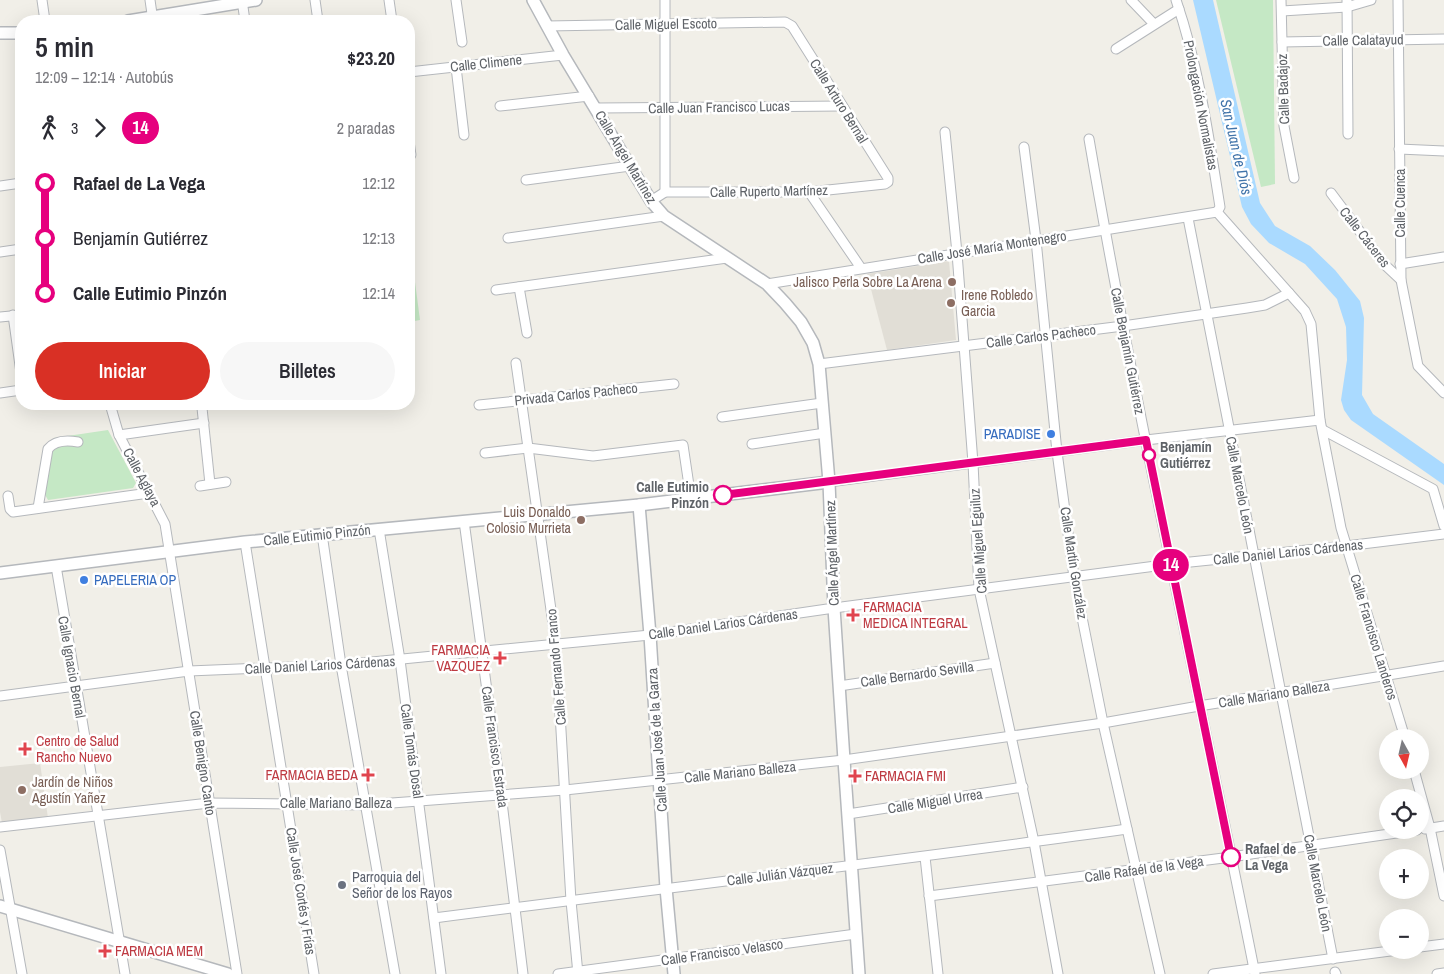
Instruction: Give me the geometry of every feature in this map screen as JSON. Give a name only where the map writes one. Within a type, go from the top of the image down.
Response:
[{"type":"street","points":[[42,0],[44,15]]},
{"type":"street","points":[[150,0],[152,15]]},
{"type":"street","points":[[176,15],[242,1],[256,0]]},
{"type":"street","points":[[315,0],[317,15]]},
{"type":"street","points":[[389,0],[391,15]]},
{"type":"street","points":[[456,0],[462,42]]},
{"type":"street","name":"Calle Ángel Martínez","points":[[533,0],[563,55],[597,108],[651,202],[664,216],[767,284],[801,322],[813,342],[819,364],[829,482],[834,608],[859,974]]},
{"type":"street","points":[[651,202],[665,192],[665,0]]},
{"type":"street","points":[[1131,0],[1154,24]]},
{"type":"street","name":"Prolongación Normalistas","points":[[1176,0],[1189,41],[1210,142],[1220,207],[1218,212]]},
{"type":"street","name":"Calle Badajoz","points":[[1281,0],[1284,126],[1294,178]]},
{"type":"street","points":[[1282,11],[1371,0]]},
{"type":"street","name":"Calle Cuenca","points":[[1398,0],[1401,280],[1418,366],[1444,393]]},
{"type":"street","points":[[242,1],[244,15]]},
{"type":"street","points":[[1347,3],[1348,134]]},
{"type":"street","points":[[1116,49],[1179,10]]},
{"type":"street","name":"Calle Miguel Escoto","points":[[547,26],[785,22]]},
{"type":"street","name":"Calle Arturo Bernal","points":[[785,22],[792,26],[888,178],[888,182]]},
{"type":"street","points":[[0,33],[15,33]]},
{"type":"street","name":"Calle Calatayud","points":[[1282,42],[1444,39]]},
{"type":"street","name":"Calle Climene","points":[[415,71],[563,55]]},
{"type":"street","points":[[456,67],[464,134]]},
{"type":"street","points":[[500,106],[589,96]]},
{"type":"street","name":"Calle Juan Francisco Lucas","points":[[597,108],[842,106]]},
{"type":"street","name":"Calle Miguel Eguiluz","points":[[945,132],[957,253],[973,463],[979,589],[1023,787],[1058,974]]},
{"type":"street","name":"Calle Benjamín Gutiérrez","points":[[1089,139],[1104,230],[1123,326],[1254,972]]},
{"type":"street","name":"Calle Martín González","points":[[1024,147],[1036,240],[1057,452],[1074,577],[1103,723],[1160,974]]},
{"type":"street","points":[[1400,149],[1444,150]]},
{"type":"street","points":[[526,180],[630,166]]},
{"type":"street","name":"Calle Ruperto Martínez","points":[[665,192],[809,192],[885,184],[888,182]]},
{"type":"street","points":[[0,185],[15,184]]},
{"type":"street","points":[[809,192],[861,268]]},
{"type":"street","name":"Calle Cáceres","points":[[1331,193],[1385,265],[1401,280]]},
{"type":"street","points":[[1218,212],[1305,311],[1311,324],[1320,420]]},
{"type":"street","name":"Calle José María Montenegro","points":[[767,284],[1218,212]]},
{"type":"street","points":[[508,238],[664,216]]},
{"type":"street","name":"Calle Marcelo León","points":[[1188,218],[1333,959]]},
{"type":"street","points":[[0,252],[15,250]]},
{"type":"street","points":[[1400,264],[1444,257]]},
{"type":"street","points":[[496,290],[727,258]]},
{"type":"street","points":[[519,287],[527,333]]},
{"type":"street","name":"Calle Carlos Pacheco","points":[[819,364],[1206,314],[1265,305],[1289,293]]},
{"type":"street","points":[[0,317],[15,315]]},
{"type":"street","name":"Calle Fernando Franco","points":[[516,363],[556,645],[571,901],[578,973]]},
{"type":"street","name":"Privada Carlos Pacheco","points":[[479,405],[674,384]]},
{"type":"street","points":[[0,393],[15,391]]},
{"type":"street","points":[[722,418],[822,403]]},
{"type":"street","name":"Calle Aglaya","points":[[112,410],[119,435],[165,524],[170,552]]},
{"type":"street","points":[[202,410],[210,484]]},
{"type":"street","name":"Calle Eutimio Pinzón","points":[[0,573],[245,542],[691,499],[1146,440],[1320,420]]},
{"type":"street","name":"Calle Francisco Landeros","points":[[1320,420],[1346,546],[1402,729]]},
{"type":"street","points":[[119,435],[204,423]]},
{"type":"street","points":[[1323,430],[1433,489],[1444,526]]},
{"type":"street","points":[[752,444],[825,433]]},
{"type":"street","points":[[38,508],[48,449],[55,442],[70,440],[78,442]]},
{"type":"street","points":[[486,453],[528,448],[593,456],[683,445],[691,499]]},
{"type":"street","points":[[200,486],[226,482]]},
{"type":"street","points":[[8,496],[10,509],[13,512],[150,493]]},
{"type":"street","name":"Calle Juan José de la Garza","points":[[639,505],[650,636],[666,888],[674,974]]},
{"type":"street","name":"Calle Francisco Estrada","points":[[464,521],[502,794],[523,974]]},
{"type":"street","name":"Calle Tomás Dosal","points":[[379,529],[400,660],[441,974]]},
{"type":"street","points":[[322,534],[365,805],[395,974]]},
{"type":"street","name":"Calle Daniel Larios Cárdenas","points":[[0,696],[189,671],[342,665],[650,636],[834,608],[1171,564],[1444,534]]},
{"type":"street","name":"Calle José Cortés y Frías","points":[[245,542],[314,974]]},
{"type":"street","name":"Calle Benigno Canto","points":[[170,552],[208,802],[237,974]]},
{"type":"street","name":"Calle Ignacio Bernal","points":[[56,566],[125,974]]},
{"type":"street","name":"Calle Bernardo Sevilla","points":[[839,686],[995,663]]},
{"type":"street","name":"Calle Mariano Balleza","points":[[0,827],[208,802],[365,805],[565,790],[844,760],[1103,723],[1444,666]]},
{"type":"street","points":[[1416,779],[1430,828],[1444,896]]},
{"type":"street","name":"Calle Miguel Urrea","points":[[848,814],[1023,787]]},
{"type":"street","name":"Calle Rafaél de la Vega","points":[[1430,828],[1444,826]]},
{"type":"street","name":"Calle Julián Vázquez","points":[[434,918],[925,857],[1127,829]]},
{"type":"street","name":"Calle Rafaél de la Vega","points":[[930,896],[1136,870],[1379,836]]},
{"type":"street","points":[[0,850],[5,908],[22,974]]},
{"type":"street","points":[[925,857],[938,974]]},
{"type":"street","points":[[5,908],[228,974]]},
{"type":"street","name":"Calle Francisco Velasco","points":[[558,974],[578,973],[856,934]]},
{"type":"street","points":[[1429,946],[1444,944]]},
{"type":"street","points":[[1213,974],[1254,972],[1379,953]]},
{"type":"street","points":[[1437,974],[1444,973]]},
{"type":"shaded area","points":[[949,261],[956,340],[887,350],[867,274]]},
{"type":"shaded area","name":"Jardín de Niños Agustín Yañez","points":[[40,763],[48,818],[2,823],[0,812],[0,767]]},
{"type":"green space","points":[[1216,0],[1273,0],[1275,184],[1261,187]]},
{"type":"green space","points":[[415,282],[420,320],[415,321]]},
{"type":"green space","points":[[108,430],[136,483],[133,488],[48,500],[44,493],[54,438]]},
{"type":"water","name":"San Juan de Diós","points":[[1193,0],[1213,0],[1260,203],[1275,226],[1310,246],[1335,270],[1360,301],[1364,318],[1362,395],[1373,414],[1444,464],[1444,485],[1351,420],[1344,410],[1341,400],[1347,360],[1346,327],[1337,299],[1305,264],[1269,243],[1251,224],[1242,207]]},
{"type":"bus line","name":"14","points":[[723,495],[1146,440],[1231,857]]},
{"type":"place","name":"Jalisco Perla Sobre La Arena","points":[[952,282]]},
{"type":"place","name":"Irene Robledo Garcia","points":[[951,303]]},
{"type":"place","name":"PARADISE","points":[[1051,434]]},
{"type":"place","name":"Benjamín Gutiérrez","points":[[1149,455]]},
{"type":"place","name":"Calle Eutimio Pinzón","points":[[723,495]]},
{"type":"place","name":"Luis Donaldo Colosio Murrieta","points":[[581,520]]},
{"type":"place","name":"PAPELERIA OP","points":[[84,580]]},
{"type":"place","name":"FARMACIA MEDICA INTEGRAL","points":[[853,615]]},
{"type":"place","name":"FARMACIA VAZQUEZ","points":[[500,658]]},
{"type":"place","name":"Centro de Salud Rancho Nuevo","points":[[25,749]]},
{"type":"place","name":"FARMACIA BEDA","points":[[368,775]]},
{"type":"place","name":"FARMACIA FMI","points":[[855,776]]},
{"type":"place","name":"Jardín de Niños Agustín Yañez","points":[[22,790]]},
{"type":"place","name":"Rafael de La Vega","points":[[1231,857]]},
{"type":"place","name":"Parroquia del Señor de los Rayos","points":[[342,885]]},
{"type":"place","name":"FARMACIA MEM","points":[[105,951]]}]
